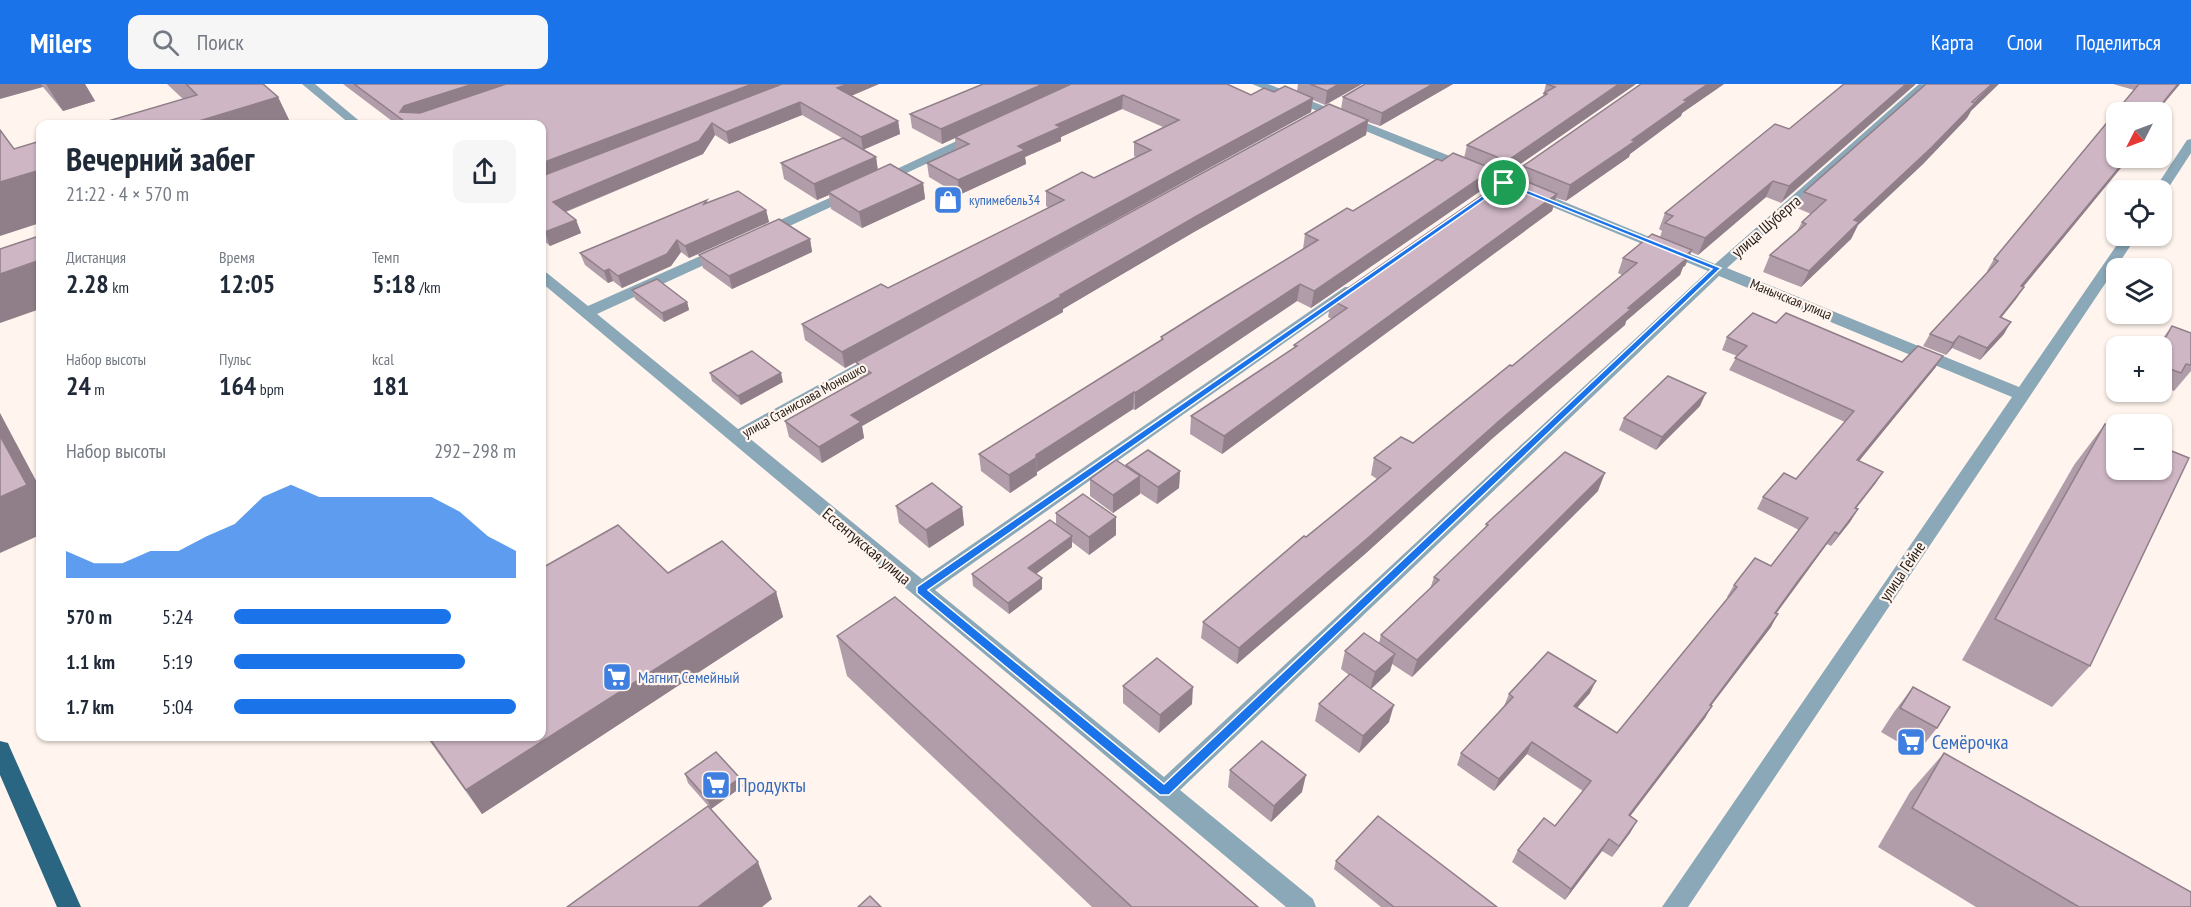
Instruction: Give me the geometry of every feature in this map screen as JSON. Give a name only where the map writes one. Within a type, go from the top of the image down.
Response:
[{"type":"main road","points":[[0,750],[69,907]]},
{"type":"street","points":[[308,84],[352,120]]},
{"type":"street","name":"Манычская улица","points":[[1258,84],[1718,268],[2023,394]]},
{"type":"street","name":"улица Шуберта","points":[[1164,792],[1718,268],[1926,84]]},
{"type":"street","points":[[1305,123],[1346,100]]},
{"type":"street","points":[[586,313],[993,128]]},
{"type":"street","points":[[2166,180],[2191,142]]},
{"type":"street","points":[[1485,196],[1493,178],[1552,150]]},
{"type":"street","name":"улица Гейне","points":[[1674,907],[2123,246]]},
{"type":"street","name":"Ессентукская улица","points":[[546,279],[1304,907]]},
{"type":"street","points":[[921,590],[1358,285]]},
{"type":"street","name":"улица Станислава Монюшко","points":[[736,437],[891,351]]},
{"type":"building","points":[[186,84],[263,84],[278,97],[202,120],[112,120],[197,95]]},
{"type":"building","points":[[354,84],[473,84],[404,106],[400,112],[420,113],[506,84],[752,84],[546,161],[546,120],[403,120]]},
{"type":"building","points":[[782,84],[848,84],[837,88],[898,121],[861,137],[800,102],[726,132],[712,123],[699,141],[553,202],[576,220],[546,232],[546,174]]},
{"type":"building","points":[[983,84],[1043,84],[941,129],[910,114]]},
{"type":"building","points":[[1071,84],[1227,84],[1251,95],[1264,88],[1274,92],[1285,86],[1313,98],[842,352],[802,324],[881,284],[888,288],[1064,200],[1046,191],[1082,172],[1094,178],[1151,150],[1134,142],[1179,120],[1123,95],[1056,125],[1061,127],[1018,146],[1025,150],[958,180],[927,163],[969,144],[955,137]]},
{"type":"building","points":[[1310,84],[1339,84],[1327,91]]},
{"type":"building","points":[[1365,84],[1433,84],[1382,113],[1343,97]]},
{"type":"building","points":[[1546,84],[1619,84],[1507,161],[1467,145],[1555,87]]},
{"type":"building","points":[[1641,84],[1708,84],[1632,140],[1635,141],[1570,185],[1523,166]]},
{"type":"building","points":[[1844,84],[1906,84],[1789,186],[1773,181],[1705,238],[1665,223],[1673,216],[1665,213],[1775,124],[1789,129]]},
{"type":"building","points":[[1926,84],[1992,84],[1972,102],[1975,103],[1931,148],[1854,220],[1859,222],[1809,271],[1770,255],[1806,224],[1802,222],[1826,200],[1804,192]]},
{"type":"building","points":[[2139,84],[2178,84],[2163,102],[2124,102]]},
{"type":"building","points":[[1329,104],[1368,120],[851,415],[861,422],[819,447],[785,421],[871,373],[856,362]]},
{"type":"building","points":[[2106,124],[2106,168],[2119,168],[2109,180],[2106,180],[2106,183],[2021,286],[2024,287],[2000,317],[2011,322],[1987,348],[1959,336],[1953,343],[1930,334],[1998,261],[1994,259]]},
{"type":"building","points":[[0,130],[14,149],[36,142],[36,171],[0,182]]},
{"type":"building","points":[[843,138],[876,157],[814,184],[781,163]]},
{"type":"building","points":[[1453,153],[1493,169],[1314,291],[1300,284],[1036,455],[1036,458],[1009,475],[979,454],[1318,240],[1305,234],[1347,208],[1353,211],[1437,159],[1442,161]]},
{"type":"building","points":[[890,164],[923,183],[859,212],[828,192]]},
{"type":"building","points":[[1511,175],[1557,194],[1224,436],[1191,416],[1297,346],[1294,345],[1347,308],[1331,300]]},
{"type":"building","points":[[738,191],[766,210],[685,246],[677,240],[667,254],[618,276],[609,269],[604,271],[580,253],[707,200],[704,204]]},
{"type":"building","points":[[779,219],[810,239],[729,276],[699,255]]},
{"type":"building","points":[[1652,234],[1692,250],[1683,258],[1686,259],[1628,308],[1631,309],[1499,421],[1369,537],[1239,648],[1203,622],[1304,536],[1306,537],[1391,468],[1374,458],[1401,437],[1413,443],[1510,365],[1512,366],[1637,263],[1623,258]]},
{"type":"building","points":[[36,237],[36,261],[0,274],[0,249]]},
{"type":"building","points":[[657,279],[687,302],[662,313],[632,290]]},
{"type":"building","points":[[1753,313],[1776,323],[1786,313],[1902,362],[1918,346],[1943,356],[1857,460],[1883,472],[1855,508],[1858,509],[1839,534],[1835,532],[1798,581],[1775,613],[1778,614],[1710,705],[1712,706],[1629,815],[1637,821],[1619,846],[1609,839],[1571,889],[1518,850],[1544,818],[1555,826],[1591,781],[1532,742],[1499,779],[1461,753],[1513,697],[1509,694],[1548,652],[1596,681],[1574,706],[1617,733],[1737,587],[1734,585],[1755,558],[1771,566],[1808,518],[1763,497],[1784,473],[1796,479],[1854,411],[1735,358],[1747,346],[1727,337]]},
{"type":"building","points":[[2172,326],[2191,333],[2191,365],[2186,364],[2181,373],[2172,370],[2172,336],[2166,336]]},
{"type":"building","points":[[752,351],[781,373],[738,396],[710,373]]},
{"type":"building","points":[[1668,376],[1706,393],[1662,437],[1624,418]]},
{"type":"building","points":[[2105,424],[2106,480],[2172,480],[2172,451],[2189,458],[2090,666],[1995,619]]},
{"type":"building","points":[[0,436],[27,485],[0,497]]},
{"type":"building","points":[[1148,450],[1180,471],[1158,487],[1126,465]]},
{"type":"building","points":[[1565,452],[1605,473],[1417,660],[1381,635],[1439,580],[1434,577],[1488,525],[1486,524]]},
{"type":"building","points":[[1116,460],[1140,476],[1113,495],[1090,479]]},
{"type":"building","points":[[932,483],[962,507],[926,530],[896,506]]},
{"type":"building","points":[[1083,494],[1116,517],[1089,537],[1056,513]]},
{"type":"building","points":[[1050,520],[1072,536],[1028,568],[1042,578],[1008,603],[972,574]]},
{"type":"building","name":"Магнит Семейный","points":[[618,525],[668,573],[722,541],[776,592],[546,739],[546,566]]},
{"type":"building","points":[[895,597],[1258,907],[1132,907],[837,636]]},
{"type":"building","points":[[1364,633],[1395,654],[1375,672],[1345,651]]},
{"type":"building","points":[[1157,658],[1193,687],[1160,715],[1123,686]]},
{"type":"building","points":[[1350,674],[1394,705],[1363,736],[1319,704]]},
{"type":"building","points":[[1913,687],[1950,707],[1937,728],[1900,708]]},
{"type":"building","name":"Магнит Семейный","points":[[432,741],[543,741],[466,790]]},
{"type":"building","points":[[1262,741],[1306,775],[1274,806],[1230,770]]},
{"type":"building","name":"Продукты","points":[[716,752],[740,778],[708,800],[685,774]]},
{"type":"building","points":[[1944,753],[2191,892],[2191,907],[2079,907],[1912,808]]},
{"type":"building","points":[[708,806],[758,862],[698,907],[567,907]]},
{"type":"building","points":[[1378,816],[1497,907],[1394,907],[1336,861]]},
{"type":"building","points":[[870,896],[881,907],[858,907]]},
{"type":"place","name":"купимебель34","points":[[948,200]]},
{"type":"place","name":"Магнит Семейный","points":[[617,677]]},
{"type":"place","name":"Семёрочка","points":[[1911,742]]},
{"type":"place","name":"Продукты","points":[[716,785]]},
{"type":"route","points":[[1504,183],[1718,268],[1164,792],[921,590],[1431,234],[1504,183]]}]
